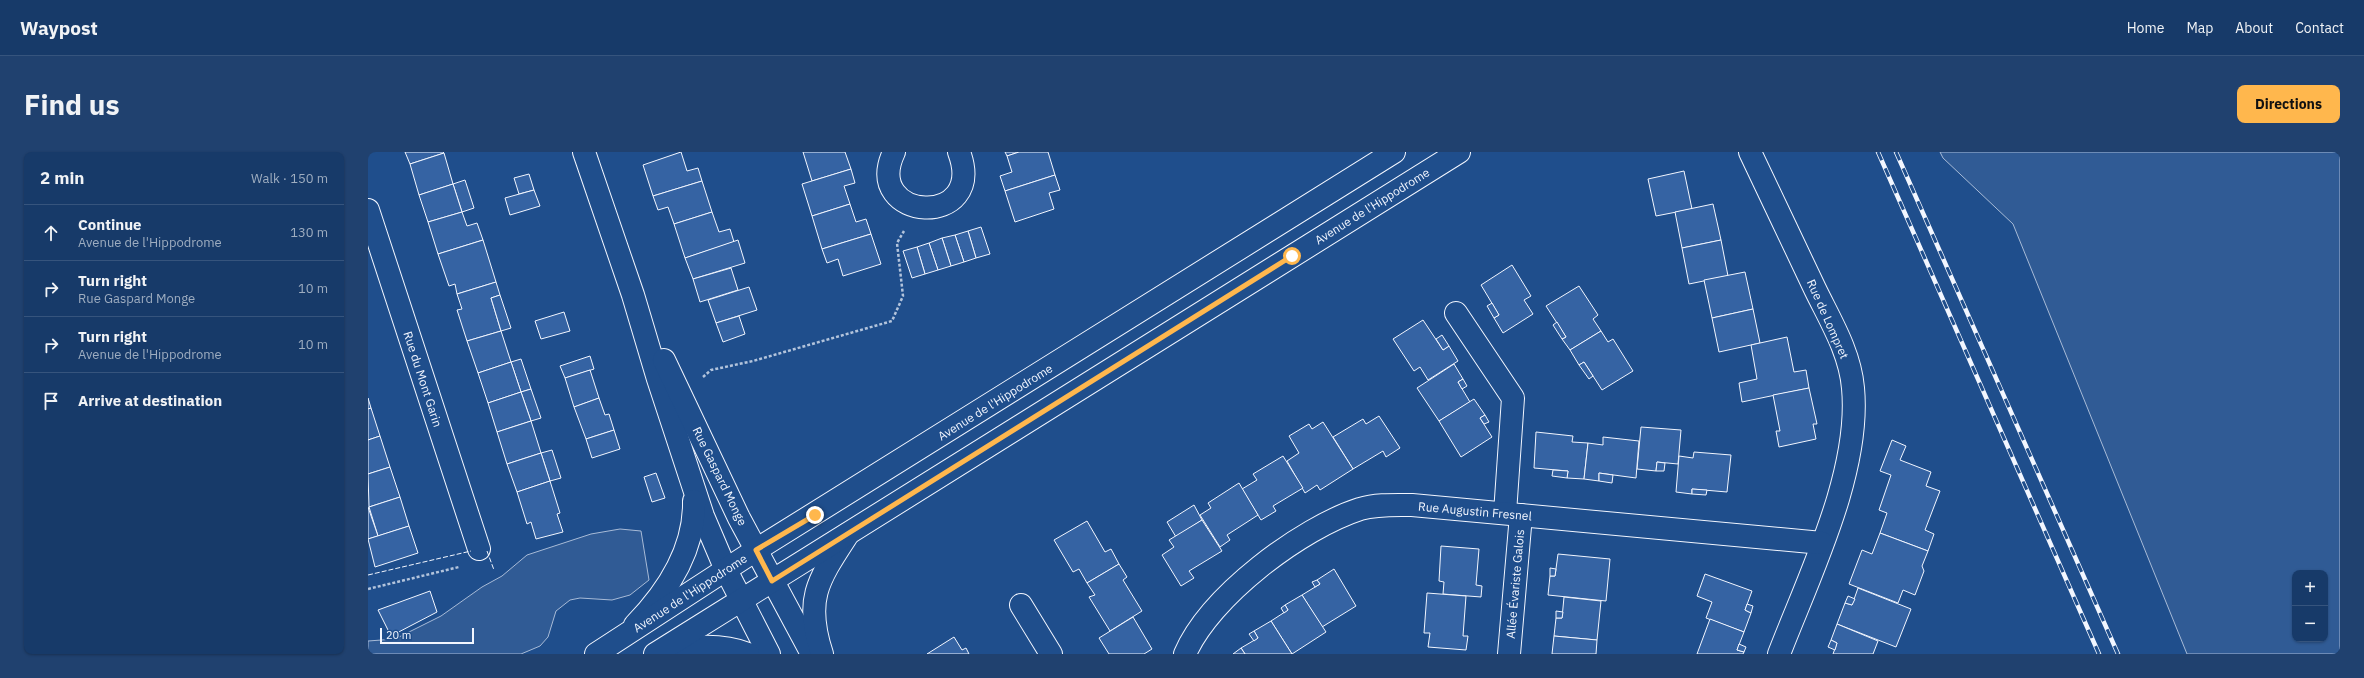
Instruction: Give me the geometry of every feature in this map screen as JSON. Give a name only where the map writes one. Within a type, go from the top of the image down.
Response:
[{"type":"street","name":"Rue Gaspard Monge","points":[[584,152],[633,296],[693,488],[726,570],[769,654]]},
{"type":"street","points":[[894,152],[889,162],[888,176],[893,190],[902,201],[915,207],[929,209],[943,205],[955,195],[963,182],[964,166],[959,152]]},
{"type":"street","name":"Avenue de l'Hippodrome","points":[[596,654],[756,550],[1394,152]]},
{"type":"street","name":"Avenue de l'Hippodrome","points":[[655,654],[1459,152]]},
{"type":"street","name":"Rue de Lompret","points":[[1750,152],[1844,349],[1853,387],[1854,410],[1850,456],[1839,496],[1779,654]]},
{"type":"street","name":"Rue du Mont Garin","points":[[368,210],[478,549]]},
{"type":"street","name":"Rue Gaspard Monge","points":[[633,296],[756,550],[812,654]]},
{"type":"street","name":"Allée Évariste Galois","points":[[1456,312],[1513,398],[1513,514],[1509,654]]},
{"type":"street","points":[[624,636],[645,615],[679,566],[692,530],[693,488]]},
{"type":"street","name":"Rue Augustin Fresnel","points":[[1185,654],[1211,614],[1247,578],[1268,560],[1342,516],[1361,509],[1395,505],[1513,514],[1822,543]]},
{"type":"street","points":[[822,654],[813,622],[813,605],[825,573],[848,534]]},
{"type":"street","points":[[1021,605],[1051,654]]},
{"type":"street","points":[[663,654],[697,647],[722,648],[748,654]]},
{"type":"path","points":[[680,395],[711,370],[752,361],[892,320],[903,296],[897,243],[908,225],[943,205]]},
{"type":"path","points":[[368,589],[482,561],[478,549]]},
{"type":"shaded area","points":[[1940,152],[2340,152],[2340,654],[2187,654],[2013,224],[1943,158]]},
{"type":"shaded area","points":[[620,529],[641,531],[649,580],[630,595],[612,600],[580,598],[570,600],[556,611],[548,637],[540,646],[521,654],[368,654],[368,641],[395,639],[441,616],[482,587],[502,576],[527,555],[591,534]]},
{"type":"building","points":[[405,152],[443,152],[444,153],[410,164]]},
{"type":"building","points":[[681,152],[687,171],[698,168],[702,181],[653,196],[643,165]]},
{"type":"building","points":[[803,152],[845,152],[851,169],[812,181]]},
{"type":"building","points":[[1005,152],[1019,152],[1007,156]]},
{"type":"building","points":[[1019,152],[1048,152],[1055,175],[1005,191],[1000,176],[1012,172],[1007,156]]},
{"type":"building","points":[[444,153],[453,184],[419,195],[410,164]]},
{"type":"building","points":[[851,169],[855,183],[844,186],[850,204],[812,216],[802,184]]},
{"type":"building","points":[[1684,171],[1692,209],[1656,216],[1648,179]]},
{"type":"building","points":[[529,174],[534,190],[519,194],[514,178]]},
{"type":"building","points":[[1055,175],[1060,190],[1049,193],[1054,209],[1015,222],[1005,191]]},
{"type":"building","points":[[465,180],[474,208],[462,212],[453,184]]},
{"type":"building","points":[[702,181],[712,212],[674,224],[668,207],[658,210],[653,196]]},
{"type":"building","points":[[453,184],[462,212],[428,222],[419,195]]},
{"type":"building","points":[[534,190],[540,206],[510,215],[505,198]]},
{"type":"building","points":[[850,204],[856,222],[866,219],[871,234],[822,249],[812,216]]},
{"type":"building","points":[[1713,204],[1721,240],[1682,248],[1675,212]]},
{"type":"building","points":[[462,212],[467,226],[477,223],[483,240],[438,254],[428,222]]},
{"type":"building","points":[[712,212],[719,232],[730,229],[734,242],[685,258],[674,224]]},
{"type":"building","points":[[981,227],[990,254],[976,258],[968,231]]},
{"type":"building","points":[[968,231],[976,258],[964,262],[955,235]]},
{"type":"building","points":[[871,234],[881,264],[843,276],[838,259],[827,263],[822,249]]},
{"type":"building","points":[[955,235],[964,262],[951,266],[942,238]]},
{"type":"building","points":[[942,238],[951,266],[938,270],[929,243]]},
{"type":"building","points":[[483,240],[496,282],[457,294],[455,284],[449,286],[438,254]]},
{"type":"building","points":[[738,240],[745,263],[693,279],[685,258]]},
{"type":"building","points":[[1721,240],[1728,276],[1689,284],[1682,248]]},
{"type":"building","points":[[929,243],[938,270],[925,274],[917,247]]},
{"type":"building","points":[[917,247],[925,274],[912,278],[903,251]]},
{"type":"building","points":[[1512,265],[1531,296],[1524,300],[1533,314],[1503,333],[1494,318],[1499,315],[1481,285]]},
{"type":"building","points":[[731,268],[738,290],[700,302],[693,279]]},
{"type":"building","points":[[1745,272],[1753,309],[1712,318],[1704,280]]},
{"type":"building","points":[[496,282],[500,295],[491,298],[501,331],[467,341],[457,310],[462,309],[457,294]]},
{"type":"building","points":[[1579,286],[1598,315],[1593,319],[1601,331],[1570,350],[1562,339],[1566,337],[1546,306]]},
{"type":"building","points":[[749,287],[757,310],[716,323],[708,300]]},
{"type":"building","points":[[500,295],[511,328],[501,331],[491,298]]},
{"type":"building","points":[[1492,303],[1499,315],[1494,318],[1487,306]]},
{"type":"building","points":[[1753,309],[1760,343],[1719,352],[1712,318]]},
{"type":"building","points":[[564,312],[570,331],[541,339],[535,321]]},
{"type":"building","points":[[739,316],[745,334],[723,342],[716,323]]},
{"type":"building","points":[[1423,320],[1443,350],[1449,346],[1458,361],[1428,380],[1420,367],[1414,371],[1393,339]]},
{"type":"building","points":[[1557,322],[1566,337],[1562,339],[1553,325]]},
{"type":"building","points":[[501,331],[511,362],[478,373],[467,341]]},
{"type":"building","points":[[1601,331],[1608,342],[1613,339],[1633,371],[1602,390],[1584,362],[1579,365],[1570,350]]},
{"type":"building","points":[[1442,335],[1449,346],[1443,350],[1436,339]]},
{"type":"building","points":[[1787,337],[1794,372],[1806,370],[1809,388],[1742,402],[1739,383],[1757,379],[1751,345]]},
{"type":"building","points":[[590,356],[594,369],[565,378],[560,366]]},
{"type":"building","points":[[521,359],[531,389],[521,392],[511,362]]},
{"type":"building","points":[[511,362],[521,392],[488,403],[478,373]]},
{"type":"building","points":[[1584,362],[1593,376],[1589,379],[1579,365]]},
{"type":"building","points":[[1454,364],[1463,379],[1458,382],[1470,402],[1439,421],[1417,388]]},
{"type":"building","points":[[590,370],[599,398],[574,407],[565,378]]},
{"type":"building","points":[[1463,379],[1467,386],[1462,389],[1458,382]]},
{"type":"building","points":[[1809,388],[1817,424],[1813,424],[1816,439],[1779,447],[1776,431],[1780,431],[1773,395]]},
{"type":"building","points":[[531,389],[541,418],[531,421],[521,392]]},
{"type":"building","points":[[521,392],[531,421],[497,432],[488,403]]},
{"type":"building","points":[[368,398],[371,408],[368,409]]},
{"type":"building","points":[[599,398],[605,415],[609,414],[614,430],[586,439],[574,407]]},
{"type":"building","points":[[1474,399],[1485,415],[1480,418],[1492,437],[1461,457],[1439,421]]},
{"type":"building","points":[[371,408],[380,436],[368,440],[368,409]]},
{"type":"building","points":[[1485,415],[1489,422],[1484,424],[1480,418]]},
{"type":"building","points":[[1379,416],[1400,448],[1386,457],[1383,451],[1353,469],[1333,437],[1363,419],[1366,424]]},
{"type":"building","points":[[531,421],[541,453],[507,464],[497,432]]},
{"type":"building","points":[[1323,422],[1353,469],[1320,490],[1317,485],[1305,493],[1287,461],[1299,453],[1289,436],[1309,424],[1312,429]]},
{"type":"building","points":[[1641,427],[1681,430],[1678,464],[1657,462],[1656,471],[1637,469]]},
{"type":"building","points":[[614,430],[620,449],[592,458],[586,439]]},
{"type":"building","points":[[1536,432],[1573,436],[1572,442],[1588,443],[1584,479],[1567,478],[1568,471],[1534,468]]},
{"type":"building","points":[[380,436],[390,467],[368,474],[368,440]]},
{"type":"building","points":[[1603,437],[1639,441],[1636,478],[1599,473],[1599,481],[1584,479],[1588,443],[1603,445]]},
{"type":"building","points":[[1892,440],[1906,446],[1900,460],[1931,472],[1926,486],[1940,491],[1925,530],[1934,534],[1928,551],[1880,533],[1887,513],[1879,510],[1891,475],[1880,471]]},
{"type":"building","points":[[552,450],[561,478],[550,481],[541,453]]},
{"type":"building","points":[[1694,452],[1731,455],[1727,492],[1692,489],[1692,494],[1676,492],[1679,456],[1693,458]]},
{"type":"building","points":[[541,453],[550,481],[517,492],[507,464]]},
{"type":"building","points":[[1283,456],[1303,488],[1273,506],[1276,511],[1261,520],[1242,489],[1257,480],[1253,474]]},
{"type":"building","points":[[1657,462],[1665,463],[1664,471],[1656,471]]},
{"type":"building","points":[[390,467],[400,497],[369,507],[368,474]]},
{"type":"building","points":[[1553,470],[1568,471],[1567,478],[1552,476]]},
{"type":"building","points":[[656,473],[665,498],[652,502],[644,477]]},
{"type":"building","points":[[1599,473],[1613,475],[1612,483],[1599,481]]},
{"type":"building","points":[[550,481],[560,513],[557,514],[563,532],[536,539],[531,522],[527,524],[517,492]]},
{"type":"building","points":[[1239,483],[1258,515],[1227,535],[1230,540],[1220,547],[1200,515],[1211,508],[1208,503]]},
{"type":"building","points":[[1692,489],[1707,490],[1706,495],[1692,494]]},
{"type":"building","points":[[400,497],[409,526],[378,536],[369,507]]},
{"type":"building","points":[[1194,505],[1202,520],[1176,537],[1167,522]]},
{"type":"building","points":[[368,507],[378,536],[368,539]]},
{"type":"building","points":[[1202,520],[1222,551],[1189,571],[1194,578],[1181,586],[1162,555],[1174,547],[1169,540]]},
{"type":"building","points":[[1087,521],[1105,552],[1111,549],[1119,564],[1087,583],[1079,569],[1073,572],[1054,540]]},
{"type":"building","points":[[409,526],[418,553],[375,567],[368,539]]},
{"type":"building","points":[[1880,533],[1928,551],[1922,566],[1924,571],[1915,595],[1903,590],[1898,603],[1849,584],[1862,550],[1872,554]]},
{"type":"building","points":[[1441,546],[1479,549],[1476,585],[1482,586],[1481,597],[1443,594],[1444,582],[1439,581]]},
{"type":"building","points":[[1558,554],[1610,559],[1606,601],[1548,595],[1550,576],[1555,576]]},
{"type":"building","points":[[1119,564],[1127,577],[1123,580],[1142,611],[1110,631],[1089,597],[1095,595],[1087,583]]},
{"type":"building","points":[[1550,568],[1556,569],[1555,576],[1550,576]]},
{"type":"building","points":[[1334,569],[1356,606],[1322,627],[1302,595],[1320,584],[1317,580]]},
{"type":"building","points":[[1705,574],[1752,591],[1745,610],[1751,613],[1744,632],[1706,618],[1712,602],[1697,596]]},
{"type":"building","points":[[1317,580],[1320,584],[1315,587],[1312,582]]},
{"type":"building","points":[[1858,588],[1911,609],[1896,647],[1837,624],[1845,603],[1852,605]]},
{"type":"building","points":[[430,591],[437,612],[391,636],[378,610]]},
{"type":"building","points":[[1427,593],[1466,596],[1463,636],[1468,636],[1466,650],[1428,647],[1430,633],[1424,633]]},
{"type":"building","points":[[1302,595],[1326,632],[1292,654],[1271,621],[1288,610],[1285,605]]},
{"type":"building","points":[[1848,596],[1855,599],[1852,605],[1845,603]]},
{"type":"building","points":[[1564,597],[1601,601],[1597,640],[1554,636],[1556,618],[1562,618]]},
{"type":"building","points":[[1747,604],[1753,606],[1751,613],[1745,610]]},
{"type":"building","points":[[1285,605],[1288,610],[1284,613],[1281,608]]},
{"type":"building","points":[[1556,611],[1563,612],[1562,618],[1556,618]]},
{"type":"building","points":[[1133,617],[1152,649],[1144,654],[1109,654],[1099,638]]},
{"type":"building","points":[[1710,619],[1744,632],[1737,650],[1744,652],[1743,654],[1697,654]]},
{"type":"building","points":[[1271,621],[1292,654],[1245,654],[1241,648],[1258,638],[1254,631]]},
{"type":"building","points":[[1837,624],[1878,641],[1873,654],[1833,654],[1837,643],[1831,640]]},
{"type":"building","points":[[1254,631],[1258,638],[1254,641],[1249,634]]},
{"type":"building","points":[[1554,636],[1597,640],[1596,654],[1552,654]]},
{"type":"building","points":[[954,637],[962,650],[966,648],[969,654],[927,654]]},
{"type":"building","points":[[1831,640],[1837,643],[1835,650],[1828,647]]},
{"type":"building","points":[[1739,644],[1746,647],[1744,652],[1737,650]]},
{"type":"building","points":[[1241,648],[1245,654],[1233,654]]},
{"type":"railway","points":[[1878,152],[2099,654]]},
{"type":"railway","points":[[1896,152],[2118,654]]},
{"type":"fence","points":[[368,575],[471,551]]},
{"type":"fence","points":[[487,551],[494,570]]},
{"type":"route","points":[[815,515],[756,550],[772,581],[1292,256]]}]
